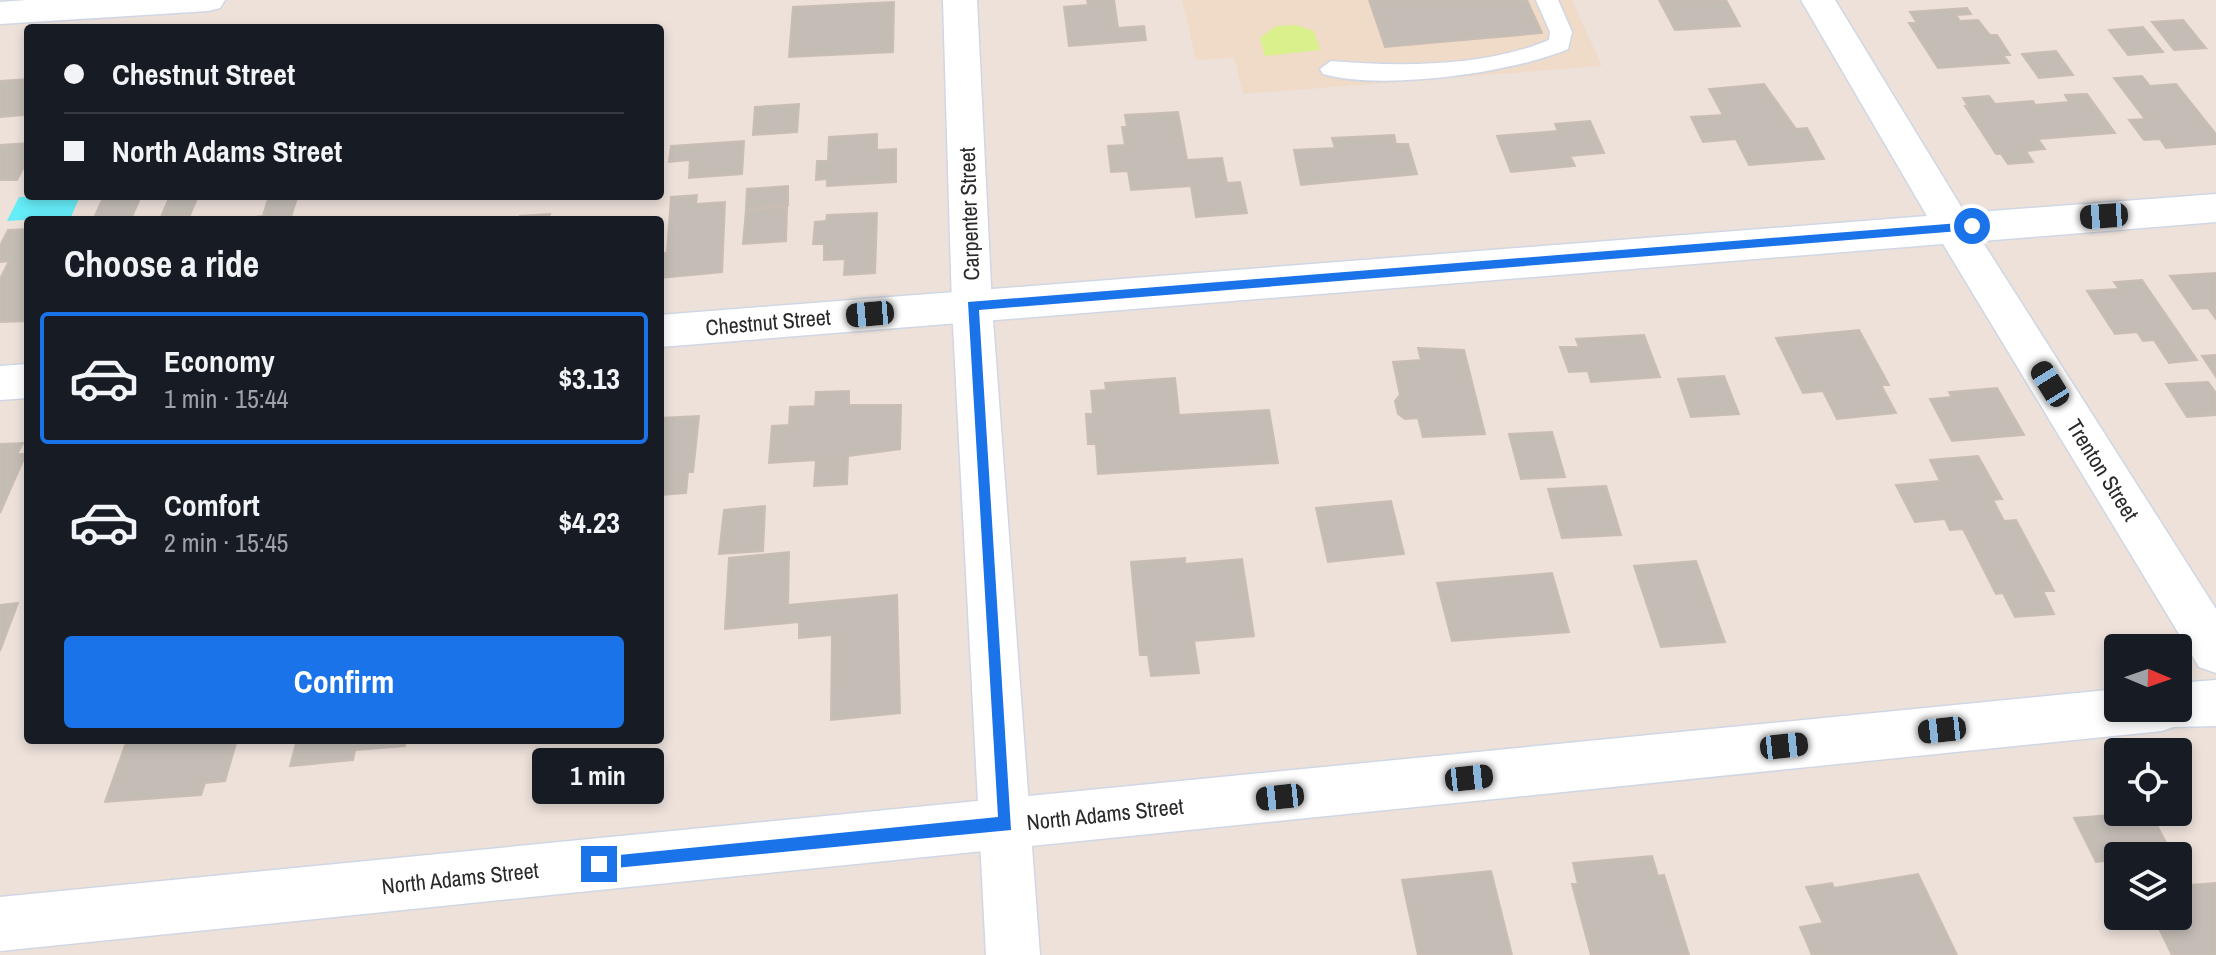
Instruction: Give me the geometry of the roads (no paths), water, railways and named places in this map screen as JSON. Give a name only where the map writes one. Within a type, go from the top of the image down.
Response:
[{"type":"street","points":[[0,13],[208,0]]},
{"type":"street","name":"Carpenter Street","points":[[960,0],[972,306],[1013,955]]},
{"type":"street","name":"Trenton Street","points":[[1818,0],[1953,227],[2216,651]]},
{"type":"street","name":"Chestnut Street","points":[[664,331],[2216,208]]},
{"type":"street","points":[[0,383],[24,381]]},
{"type":"street","points":[[2192,705],[2216,703]]},
{"type":"street","name":"North Adams Street","points":[[0,924],[2104,714]]},
{"type":"lane","points":[[1331,69],[1392,70],[1515,60],[1544,54],[1560,44],[1561,32],[1547,0]]},
{"type":"water","points":[[19,197],[24,197],[24,200],[78,200],[71,216],[24,216],[24,220],[7,221]]}]
